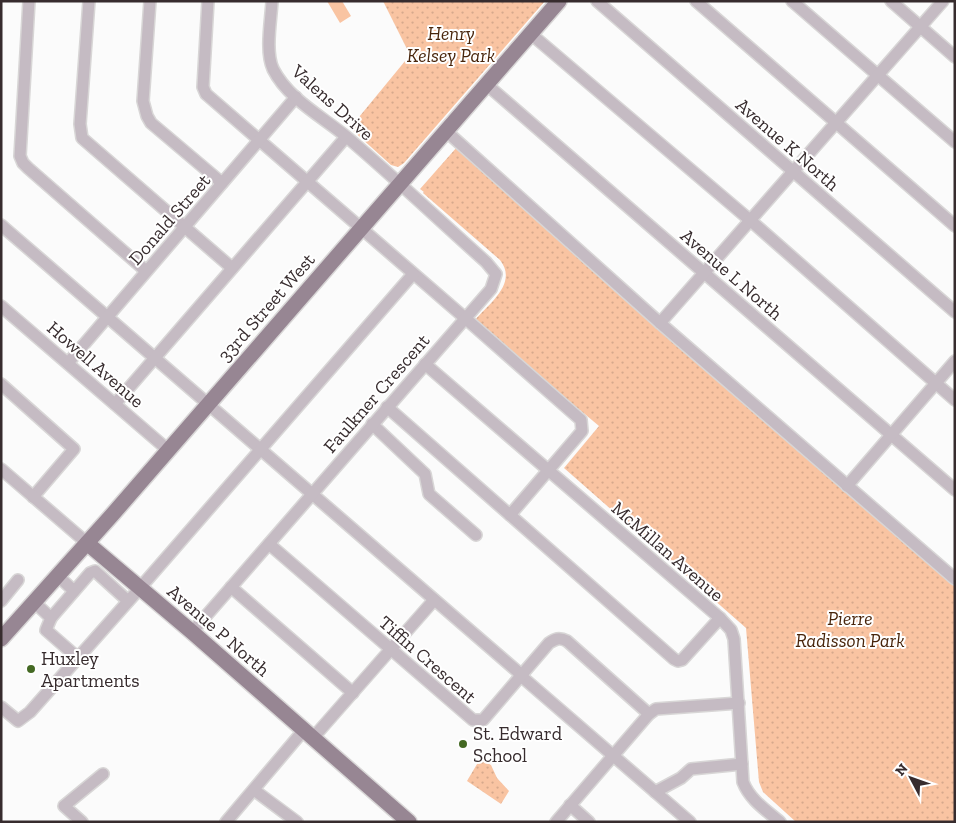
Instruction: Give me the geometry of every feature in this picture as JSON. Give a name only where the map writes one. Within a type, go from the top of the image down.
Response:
[{"type":"main road","name":"33rd Street West","points":[[1,639],[209,404],[559,1]]},
{"type":"main road","name":"Avenue P North","points":[[87,543],[409,822]]},
{"type":"street","points":[[29,1],[20,156],[23,163],[146,271]]},
{"type":"street","points":[[89,1],[80,128],[82,138],[232,268]]},
{"type":"street","points":[[150,1],[143,101],[146,116],[151,123],[222,183]]},
{"type":"street","points":[[208,1],[204,91],[208,97],[308,181],[581,420],[583,424],[582,431],[510,515]]},
{"type":"street","name":"Valens Drive","points":[[272,1],[269,53],[276,74],[296,97],[346,137],[400,185]]},
{"type":"street","name":"Avenue K North","points":[[598,1],[955,312]]},
{"type":"street","points":[[696,1],[955,226]]},
{"type":"street","points":[[792,1],[955,142]]},
{"type":"street","points":[[891,1],[920,27],[952,50]]},
{"type":"street","points":[[660,323],[943,1]]},
{"type":"street","points":[[531,34],[751,221],[955,400]]},
{"type":"street","name":"Avenue L North","points":[[486,84],[955,490]]},
{"type":"street","name":"Donald Street","points":[[68,363],[296,97]]},
{"type":"street","points":[[446,131],[660,323],[955,579]]},
{"type":"street","points":[[115,404],[346,137]]},
{"type":"street","name":"Faulkner Crescent","points":[[192,632],[491,289],[496,274],[486,262],[400,185]]},
{"type":"street","points":[[1,225],[517,671],[612,757],[690,822]]},
{"type":"street","points":[[1,707],[18,721],[30,712],[413,274]]},
{"type":"street","name":"Howell Avenue","points":[[1,306],[168,450]]},
{"type":"street","points":[[847,486],[955,362]]},
{"type":"street","name":"McMillan Avenue","points":[[425,364],[720,618],[731,630],[734,639],[743,782],[749,794],[780,822]]},
{"type":"street","points":[[1,384],[74,449],[33,497]]},
{"type":"street","points":[[387,407],[678,661],[682,660],[720,618]]},
{"type":"street","points":[[372,424],[424,474],[429,494],[476,535]]},
{"type":"street","name":"Avenue P North","points":[[4,476],[33,497],[87,543]]},
{"type":"street","name":"Tiffin Crescent","points":[[269,544],[467,716],[483,720],[549,643],[556,638],[562,638],[567,641],[649,714]]},
{"type":"street","points":[[78,658],[46,630],[51,618],[74,591],[90,573],[95,571],[128,601]]},
{"type":"street","points":[[57,575],[74,591]]},
{"type":"street","points":[[1,601],[18,580]]},
{"type":"street","points":[[232,587],[353,693]]},
{"type":"street","points":[[226,822],[254,790],[308,735],[353,693],[434,600]]},
{"type":"street","points":[[34,602],[51,618]]},
{"type":"street","points":[[556,822],[649,714],[662,707],[739,703]]},
{"type":"street","points":[[655,792],[681,778],[691,769],[742,764]]},
{"type":"street","points":[[82,822],[64,806],[104,774]]},
{"type":"street","points":[[254,790],[297,822]]},
{"type":"street","points":[[570,805],[589,822]]},
{"type":"green space","points":[[327,1],[342,1],[351,16],[340,23]]},
{"type":"green space","name":"Henry Kelsey Park","points":[[383,1],[545,1],[404,163],[398,167],[391,165],[350,128],[410,55]]},
{"type":"green space","name":"Pierre Radisson Park","points":[[457,147],[955,581],[955,822],[796,822],[763,792],[759,782],[746,628],[564,468],[599,426],[580,410],[578,412],[475,320],[500,292],[506,277],[505,268],[500,260],[420,189]]},
{"type":"green space","points":[[480,759],[491,765],[497,778],[509,791],[501,804],[467,781]]},
{"type":"place","name":"Huxley Apartments","points":[[31,669]]},
{"type":"place","name":"St. Edward School","points":[[463,744]]}]
